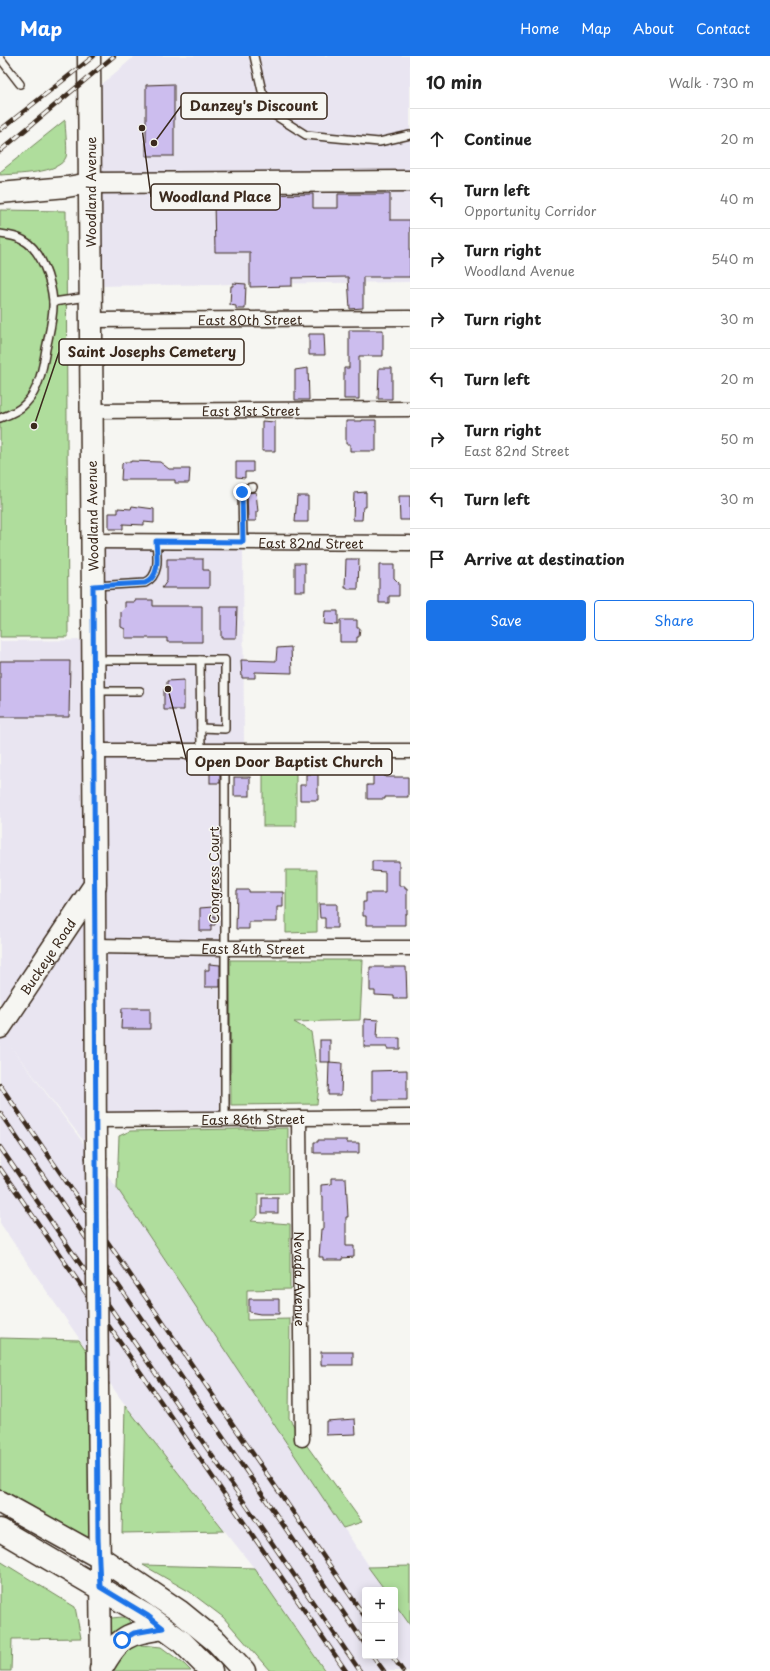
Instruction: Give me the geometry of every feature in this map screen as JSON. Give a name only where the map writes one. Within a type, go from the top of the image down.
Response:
[{"type":"main road","name":"Woodland Avenue","points":[[89,56],[101,1670]]},
{"type":"main road","points":[[0,193],[67,187],[90,183],[410,181]]},
{"type":"main road","name":"Buckeye Road","points":[[0,1027],[95,885]]},
{"type":"main road","points":[[0,1502],[99,1557],[198,1626],[228,1653],[244,1671]]},
{"type":"main road","points":[[0,1530],[148,1616],[181,1641],[212,1671]]},
{"type":"main road","points":[[101,1670],[110,1653],[122,1640],[134,1633],[163,1628]]},
{"type":"street","name":"East 80th Street","points":[[91,320],[410,318]]},
{"type":"street","name":"East 81st Street","points":[[91,411],[410,409]]},
{"type":"street","name":"East 82nd Street","points":[[93,541],[410,543]]},
{"type":"street","points":[[94,751],[410,751]]},
{"type":"street","name":"East 84th Street","points":[[95,946],[410,948]]},
{"type":"street","name":"East 86th Street","points":[[96,1120],[410,1117]]},
{"type":"street","name":"Nevada Avenue","points":[[299,1118],[302,1439]]},
{"type":"lane","points":[[254,56],[262,91],[276,116],[306,135],[379,142],[410,134]]},
{"type":"lane","points":[[0,58],[20,84]]},
{"type":"lane","points":[[0,234],[23,240],[30,245],[44,265],[48,274],[53,302],[45,354],[33,393],[26,403],[18,410],[0,418]]},
{"type":"lane","points":[[53,302],[91,297]]},
{"type":"lane","points":[[243,542],[242,492],[243,489],[253,487]]},
{"type":"lane","points":[[93,586],[145,583],[150,580],[154,576],[157,568],[156,541]]},
{"type":"lane","points":[[94,660],[225,660],[225,728],[201,728]]},
{"type":"lane","points":[[200,660],[201,751]]},
{"type":"lane","points":[[94,691],[140,691]]},
{"type":"lane","name":"Congress Court","points":[[225,751],[225,1118]]},
{"type":"shaded area","points":[[135,56],[410,56],[410,282],[91,286],[89,95]]},
{"type":"shaded area","points":[[93,541],[243,542],[244,751],[225,751],[225,1118],[96,1120],[96,1157],[9,1044],[117,1188],[383,1587],[362,1587],[362,1659],[398,1659],[398,1608],[410,1625],[410,1671],[326,1671],[254,1568],[120,1398],[0,1223],[0,641],[94,640]]},
{"type":"green space","points":[[65,120],[67,154],[62,163],[55,167],[36,172],[0,175],[0,172]]},
{"type":"green space","points":[[0,210],[66,211],[68,637],[0,637]]},
{"type":"green space","points":[[263,768],[296,768],[296,826],[263,826]]},
{"type":"green space","points":[[286,870],[317,870],[317,932],[286,933]]},
{"type":"green space","points":[[230,960],[363,960],[360,1020],[294,1022],[311,1032],[319,1086],[317,1104],[231,1105]]},
{"type":"green space","points":[[288,1128],[288,1193],[258,1194],[258,1215],[251,1221],[290,1224],[290,1289],[247,1290],[247,1320],[290,1319],[289,1418],[302,1439],[362,1522],[343,1528],[117,1188],[119,1136],[130,1131]]},
{"type":"green space","points":[[0,1338],[79,1340],[98,1368],[99,1557],[0,1502]]},
{"type":"green space","points":[[125,1405],[224,1531],[122,1533]]},
{"type":"green space","points":[[0,1561],[75,1607],[81,1638],[12,1639],[11,1671],[0,1671]]},
{"type":"green space","points":[[143,1565],[254,1568],[325,1671],[270,1671],[223,1617],[190,1592]]},
{"type":"green space","points":[[410,1566],[410,1625],[398,1608],[398,1587],[383,1587],[368,1567]]},
{"type":"green space","points":[[122,1617],[128,1619],[141,1645],[161,1647],[191,1671],[101,1671],[101,1619]]},
{"type":"building","points":[[174,84],[174,156],[146,156],[146,85]]},
{"type":"building","points":[[313,194],[313,208],[338,208],[338,194],[390,194],[390,220],[410,220],[410,277],[363,277],[363,308],[350,309],[348,277],[292,278],[292,286],[250,287],[250,252],[215,252],[214,201],[249,200],[249,195]]},
{"type":"building","points":[[233,283],[246,284],[245,309],[236,309],[236,306],[230,305],[231,286],[233,286]]},
{"type":"building","points":[[349,330],[383,330],[383,356],[359,356],[359,399],[344,399],[344,368],[349,368]]},
{"type":"building","points":[[309,334],[324,334],[325,355],[309,355]]},
{"type":"building","points":[[308,368],[309,400],[295,400],[295,370]]},
{"type":"building","points":[[379,368],[392,368],[392,399],[378,399]]},
{"type":"building","points":[[376,420],[376,451],[350,451],[350,444],[346,444],[346,421]]},
{"type":"building","points":[[262,421],[275,422],[275,451],[262,451]]},
{"type":"building","points":[[124,462],[160,462],[169,469],[190,469],[189,483],[175,483],[175,480],[121,480],[122,464]]},
{"type":"building","points":[[236,462],[253,462],[253,472],[245,472],[245,478],[236,477]]},
{"type":"building","points":[[256,492],[258,512],[256,512],[256,521],[248,521],[247,493]]},
{"type":"building","points":[[366,492],[366,507],[363,507],[362,520],[353,520],[354,493]]},
{"type":"building","points":[[297,496],[308,496],[308,522],[295,522]]},
{"type":"building","points":[[399,496],[410,496],[410,520],[400,520]]},
{"type":"building","points":[[132,506],[154,509],[154,523],[144,522],[144,525],[123,524],[123,529],[109,529],[109,513],[118,513],[118,508],[131,509]]},
{"type":"building","points":[[167,559],[203,559],[203,570],[209,570],[209,588],[162,588],[167,581]]},
{"type":"building","points":[[346,559],[359,559],[358,589],[347,589],[347,587],[345,587]]},
{"type":"building","points":[[295,563],[305,563],[305,591],[295,591]]},
{"type":"building","points":[[379,565],[394,565],[394,578],[399,583],[399,596],[389,596],[389,603],[379,603]]},
{"type":"building","points":[[135,600],[153,600],[153,606],[202,606],[202,642],[167,642],[167,638],[125,638],[125,629],[121,627],[121,612],[125,608],[125,602],[135,602]]},
{"type":"building","points":[[221,607],[237,607],[236,638],[221,638]]},
{"type":"building","points":[[325,611],[338,611],[338,625],[324,624]]},
{"type":"building","points":[[340,620],[357,620],[357,628],[360,628],[357,642],[340,642]]},
{"type":"building","points":[[291,647],[292,673],[255,672],[255,678],[242,678],[241,660],[276,661],[277,648]]},
{"type":"building","points":[[0,661],[70,661],[69,717],[0,717]]},
{"type":"building","points":[[184,680],[184,710],[164,710],[164,689],[167,689],[167,681]]},
{"type":"building","points":[[210,766],[220,766],[220,783],[210,783]]},
{"type":"building","points":[[306,774],[318,774],[318,800],[300,800],[300,785],[306,785]]},
{"type":"building","points":[[373,774],[385,774],[385,777],[408,777],[408,797],[367,799],[367,785],[373,785]]},
{"type":"building","points":[[234,777],[250,777],[250,796],[234,796]]},
{"type":"building","points":[[372,861],[399,861],[399,886],[405,886],[405,888],[407,888],[407,914],[405,914],[405,925],[366,925],[366,916],[363,916],[363,902],[366,902],[366,893],[385,893],[385,872],[372,871]]},
{"type":"building","points":[[237,890],[249,890],[249,892],[283,892],[283,907],[277,907],[277,922],[249,922],[249,929],[236,929]]},
{"type":"building","points":[[319,904],[337,904],[337,928],[325,928],[325,918],[320,918]]},
{"type":"building","points":[[213,907],[215,925],[211,925],[211,931],[200,931],[200,908]]},
{"type":"building","points":[[209,964],[220,965],[220,987],[205,987],[205,970],[209,970]]},
{"type":"building","points":[[370,967],[406,967],[407,999],[394,999],[394,996],[375,995],[375,991],[370,991]]},
{"type":"building","points":[[122,1008],[150,1008],[150,1029],[121,1029]]},
{"type":"building","points":[[364,1019],[378,1020],[377,1038],[400,1038],[400,1049],[387,1049],[387,1047],[364,1047]]},
{"type":"building","points":[[320,1040],[330,1040],[330,1062],[320,1062]]},
{"type":"building","points":[[329,1062],[342,1063],[341,1095],[328,1095]]},
{"type":"building","points":[[407,1070],[407,1100],[372,1100],[372,1071]]},
{"type":"building","points":[[318,1140],[347,1140],[347,1143],[359,1143],[359,1153],[314,1153],[314,1142],[318,1142]]},
{"type":"building","points":[[331,1178],[346,1178],[348,1217],[346,1217],[346,1246],[354,1246],[354,1257],[342,1258],[342,1260],[323,1260],[323,1257],[319,1257],[321,1229],[323,1229],[323,1196],[321,1196],[321,1185],[331,1184]]},
{"type":"building","points":[[262,1198],[278,1198],[278,1213],[262,1213]]},
{"type":"building","points":[[249,1299],[279,1299],[279,1314],[260,1314],[249,1312]]},
{"type":"building","points":[[321,1352],[353,1352],[353,1365],[321,1365]]},
{"type":"building","points":[[355,1419],[356,1434],[326,1435],[326,1421]]},
{"type":"railway","points":[[0,130],[94,56]]},
{"type":"railway","points":[[0,151],[114,56]]},
{"type":"railway","points":[[0,1085],[362,1613]]},
{"type":"railway","points":[[0,1113],[362,1640]]},
{"type":"railway","points":[[0,1147],[360,1671]]},
{"type":"railway","points":[[0,1168],[346,1671]]},
{"type":"railway","points":[[375,1659],[384,1671]]},
{"type":"railway","points":[[394,1659],[403,1671]]},
{"type":"place","name":"Woodland Place","points":[[142,128]]},
{"type":"place","name":"Danzey's Discount","points":[[154,143]]},
{"type":"place","name":"Saint Josephs Cemetery","points":[[34,426]]},
{"type":"place","name":"Open Door Baptist Church","points":[[168,689]]},
{"type":"route","points":[[122,1640],[134,1633],[163,1628],[148,1616],[100,1587],[98,1537],[93,586],[145,583],[150,580],[154,576],[157,568],[156,541],[243,542],[242,492]]}]
